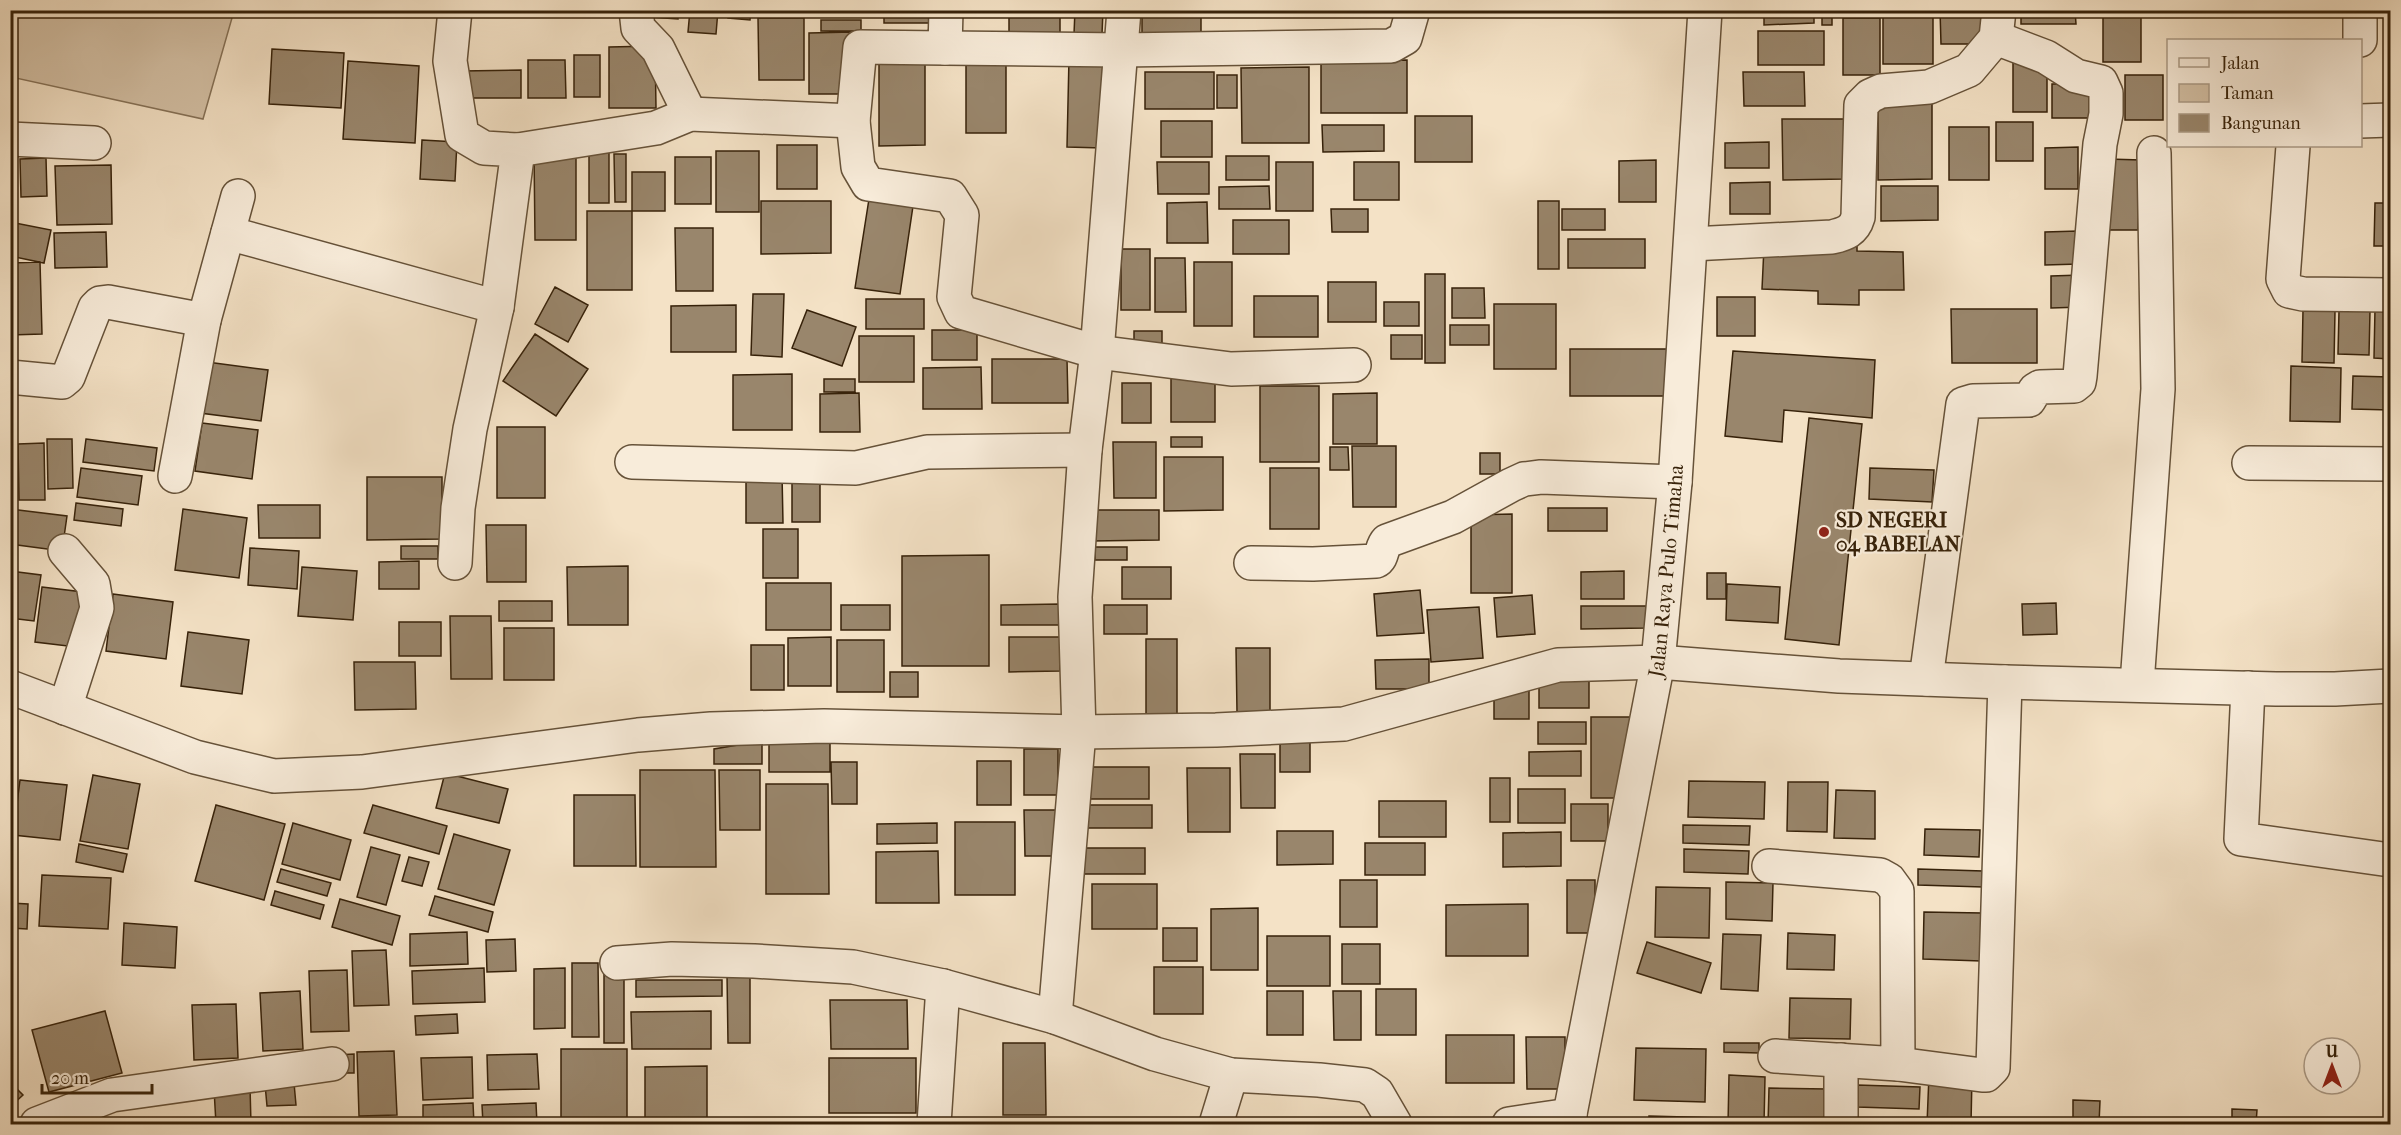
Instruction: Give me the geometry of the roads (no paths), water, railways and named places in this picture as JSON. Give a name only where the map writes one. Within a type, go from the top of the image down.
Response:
[{"type":"street","points":[[455,10],[450,61],[462,135],[484,148],[518,150],[656,128],[690,114],[854,121]]},
{"type":"street","points":[[636,10],[638,28],[658,49],[690,114]]},
{"type":"street","points":[[945,48],[946,10]]},
{"type":"street","points":[[1055,1017],[1079,732],[1075,597],[1085,450],[1097,352],[1124,10]]},
{"type":"street","points":[[1354,365],[1231,369],[1097,352],[961,312],[954,297],[962,215],[950,196],[868,184],[858,167],[854,121],[860,47],[1121,51],[1391,46],[1405,38],[1413,10]]},
{"type":"street","name":"Jalan Raya Pulo Timaha","points":[[1569,1120],[1658,662],[1676,482],[1705,10]]},
{"type":"street","points":[[2360,10],[2360,39]]},
{"type":"street","points":[[1691,244],[1832,237],[1851,231],[1858,217],[1861,105],[1870,96],[1881,91],[1929,87],[1969,70],[1998,24],[2076,76],[2101,82],[2106,93],[2106,114],[2100,144],[2079,382],[2074,386],[2040,387],[2035,390],[2029,400],[1973,401],[1962,404],[1926,679]]},
{"type":"street","points":[[2362,121],[2391,120]]},
{"type":"street","points":[[10,139],[94,143]]},
{"type":"street","points":[[2293,147],[2283,279],[2289,291],[2303,294],[2391,295]]},
{"type":"street","points":[[455,563],[458,508],[470,429],[497,307],[518,150]]},
{"type":"street","points":[[2137,684],[2158,389],[2154,153]]},
{"type":"street","points":[[175,476],[204,320],[238,196]]},
{"type":"street","points":[[228,233],[497,307]]},
{"type":"street","points":[[10,377],[62,382],[68,377],[95,308],[100,303],[108,302],[204,320]]},
{"type":"street","points":[[632,462],[856,468],[927,452],[1085,450]]},
{"type":"street","points":[[2249,463],[2391,464]]},
{"type":"street","points":[[1251,563],[1313,564],[1376,561],[1380,558],[1383,545],[1387,542],[1453,517],[1524,479],[1541,477],[1676,482]]},
{"type":"street","points":[[65,550],[93,584],[97,609],[65,708]]},
{"type":"street","points":[[10,687],[195,757],[274,776],[362,772],[638,735],[711,729],[824,726],[1079,732],[1216,730],[1344,724],[1542,668],[1658,662],[1839,675],[2006,682],[2336,689],[2391,686]]},
{"type":"street","points":[[1775,1056],[1898,1064],[1982,1075],[1986,1075],[1993,1068],[2006,682]]},
{"type":"street","points":[[2248,688],[2241,838],[2391,860]]},
{"type":"street","points":[[1768,866],[1880,875],[1893,883],[1897,891],[1898,1064]]},
{"type":"street","points":[[617,963],[672,959],[790,961],[853,967],[943,986],[1055,1017],[1155,1054],[1231,1075],[1365,1085],[1377,1093],[1395,1125]]},
{"type":"street","points":[[934,1125],[943,986]]},
{"type":"street","points":[[1841,1060],[1841,1125]]},
{"type":"street","points":[[37,1125],[112,1095],[332,1064]]},
{"type":"street","points":[[1216,1125],[1231,1075]]},
{"type":"street","points":[[1509,1125],[1569,1120]]},
{"type":"place","name":"SD NEGERI 04 BABELAN","points":[[1824,532]]}]
